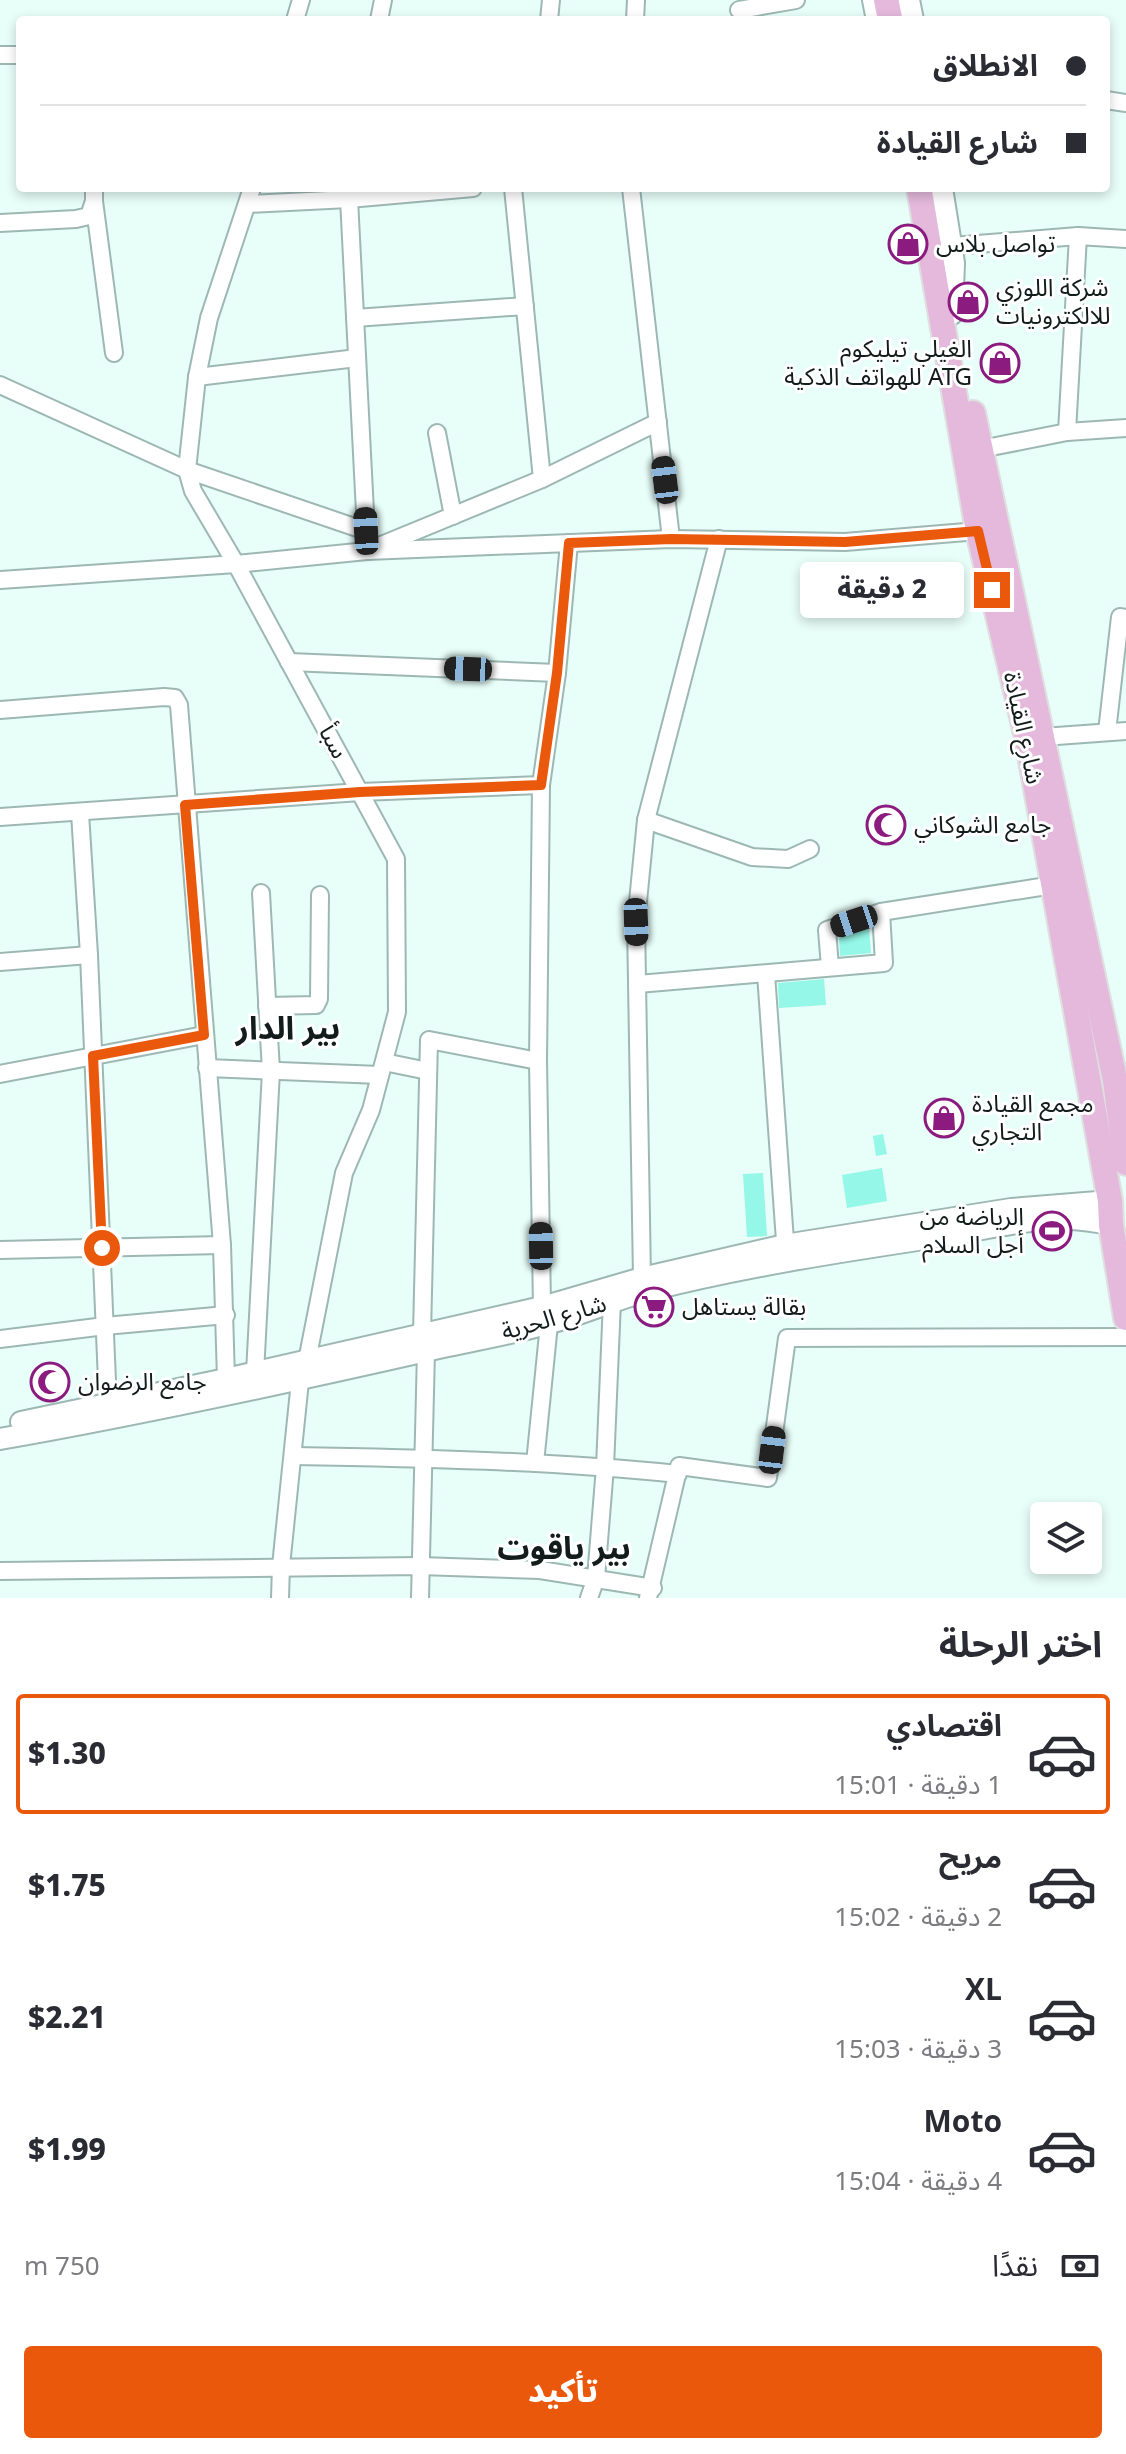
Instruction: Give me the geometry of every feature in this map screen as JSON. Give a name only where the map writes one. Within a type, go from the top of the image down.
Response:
[{"type":"main road","name":"شارع القيادة","points":[[920,192],[946,314],[981,449],[1120,1080],[1126,1163]]},
{"type":"main road","name":"شارع القيادة","points":[[931,192],[978,531],[1027,738],[1126,1318]]},
{"type":"street","points":[[739,10],[796,0]]},
{"type":"street","points":[[250,196],[375,192]]},
{"type":"street","points":[[513,192],[542,479]]},
{"type":"street","points":[[631,192],[671,539]]},
{"type":"street","points":[[913,192],[923,270],[946,314]]},
{"type":"street","points":[[943,192],[952,246],[946,314]]},
{"type":"street","points":[[350,193],[367,551]]},
{"type":"street","name":"سبأ","points":[[250,196],[209,318],[197,377],[187,470],[193,491],[396,859],[397,1012],[371,1110],[344,1173],[303,1371],[280,1598]]},
{"type":"street","points":[[0,223],[76,219],[92,202]]},
{"type":"street","points":[[92,202],[114,353]]},
{"type":"street","points":[[952,246],[1078,236],[1126,239]]},
{"type":"street","points":[[1067,432],[1078,236]]},
{"type":"street","points":[[355,318],[525,306]]},
{"type":"street","points":[[197,377],[357,358]]},
{"type":"street","points":[[0,385],[187,470],[366,531]]},
{"type":"street","points":[[367,551],[542,479],[658,422]]},
{"type":"street","points":[[981,449],[1067,432],[1126,428]]},
{"type":"street","points":[[437,433],[453,516]]},
{"type":"street","points":[[0,580],[236,564],[367,551],[671,539],[845,542],[978,531]]},
{"type":"street","points":[[642,1278],[636,922],[646,820],[719,539]]},
{"type":"street","points":[[535,1463],[545,1316],[538,1061],[541,785],[557,673],[569,543]]},
{"type":"street","points":[[1107,732],[1120,617],[1126,618]]},
{"type":"street","points":[[289,662],[557,673]]},
{"type":"street","points":[[0,710],[175,698],[179,705],[222,1245],[226,1379]]},
{"type":"street","points":[[1043,737],[1126,731]]},
{"type":"street","points":[[0,817],[360,792],[541,785]]},
{"type":"street","points":[[80,813],[108,1405]]},
{"type":"street","points":[[646,820],[752,857],[788,859],[810,849]]},
{"type":"street","points":[[830,967],[827,930],[881,912],[1053,885]]},
{"type":"street","points":[[255,1373],[271,1071],[261,893]]},
{"type":"street","points":[[267,1006],[316,1005],[319,999],[320,895]]},
{"type":"street","points":[[638,984],[884,963],[881,912]]},
{"type":"street","points":[[0,962],[89,955]]},
{"type":"street","points":[[766,974],[786,1253]]},
{"type":"street","points":[[0,1074],[204,1035]]},
{"type":"street","points":[[420,1598],[429,1040],[538,1061]]},
{"type":"street","points":[[207,1068],[428,1071]]},
{"type":"street","points":[[545,1316],[642,1278],[1011,1209],[1110,1213]]},
{"type":"street","points":[[0,1250],[222,1245]]},
{"type":"street","name":"شارع الحرية","points":[[0,1439],[105,1421],[227,1393],[424,1342],[612,1301],[786,1253]]},
{"type":"street","points":[[589,1598],[596,1578],[605,1467],[612,1301]]},
{"type":"street","points":[[0,1339],[226,1315]]},
{"type":"street","points":[[0,1571],[281,1566],[540,1570],[596,1578],[650,1593],[679,1466],[768,1478],[787,1338],[1126,1337]]},
{"type":"street","points":[[0,1426],[255,1373],[303,1371]]},
{"type":"street","points":[[293,1456],[535,1463],[678,1474]]},
{"type":"building","points":[[869,928],[871,953],[840,956],[839,938]]},
{"type":"building","points":[[824,979],[826,1005],[779,1008],[778,983]]},
{"type":"building","points":[[883,1134],[887,1154],[876,1156],[873,1136]]},
{"type":"building","points":[[882,1168],[887,1201],[847,1208],[842,1175]]},
{"type":"building","points":[[763,1173],[767,1236],[747,1237],[743,1174]]},
{"type":"place","name":"تواصل بلاس","points":[[908,244]]},
{"type":"place","name":"شركة اللوزي للالكترونيات","points":[[968,302]]},
{"type":"place","name":"الغيلي تيليكوم للهواتف الذكية ATG","points":[[1000,363]]},
{"type":"place","name":"جامع الشوكاني","points":[[886,825]]},
{"type":"place","name":"مجمع القيادة التجاري","points":[[944,1118]]},
{"type":"place","name":"الرياضة من أجل السلام","points":[[1052,1231]]},
{"type":"place","name":"بقالة يستاهل","points":[[654,1307]]},
{"type":"place","name":"جامع الرضوان","points":[[50,1382]]},
{"type":"district","name":"بير الدار","points":[[288,1029]]},
{"type":"district","name":"بير ياقوت","points":[[564,1549]]},
{"type":"route","points":[[102,1248],[93,1056],[204,1035],[185,805],[360,792],[541,785],[557,673],[569,543],[671,539],[845,542],[978,531],[992,590]]}]
